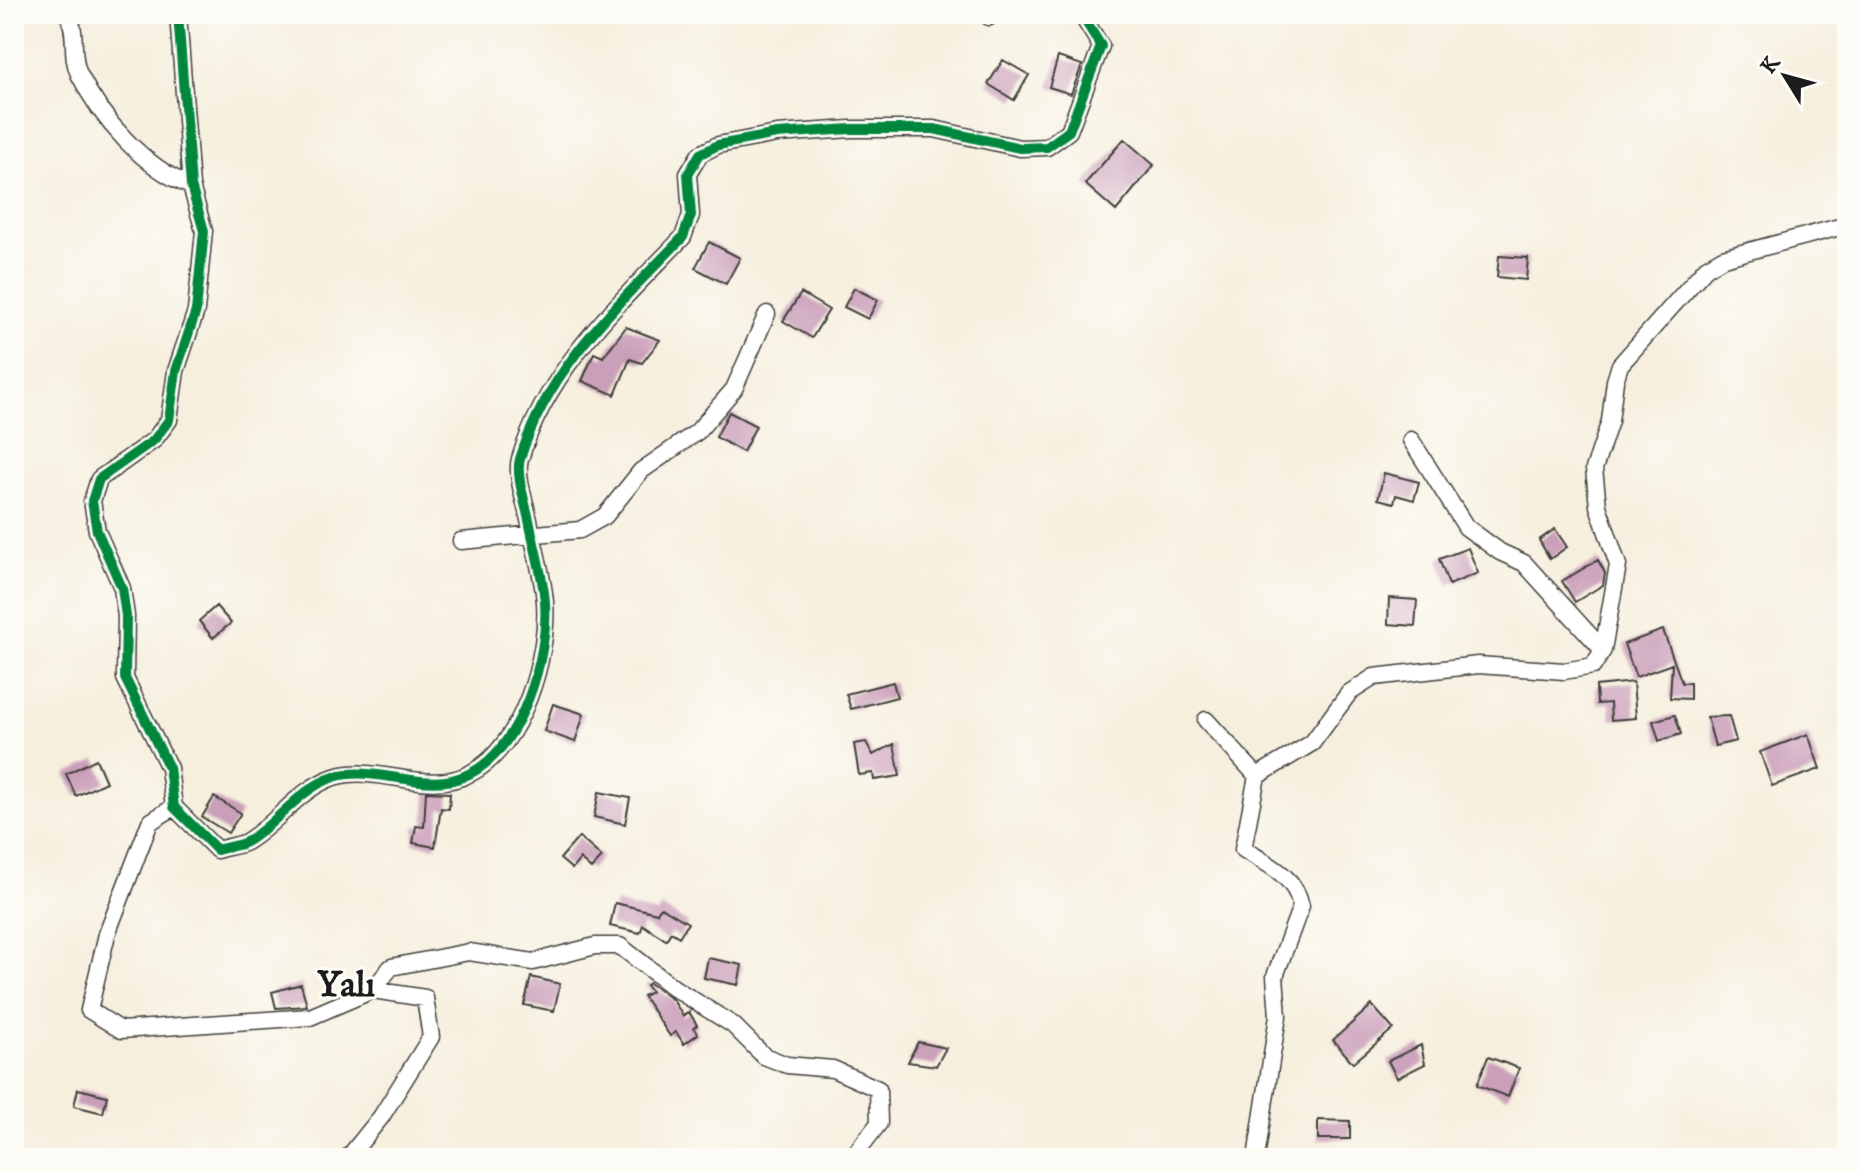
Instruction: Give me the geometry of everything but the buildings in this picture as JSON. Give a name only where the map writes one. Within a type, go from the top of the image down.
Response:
[{"type":"street","points":[[68,14],[75,27],[78,72],[125,141],[191,186]]},
{"type":"street","points":[[178,14],[191,186],[204,231],[196,311],[176,371],[169,420],[154,440],[99,479],[92,501],[97,531],[122,588],[126,616],[125,678],[169,768],[174,807],[217,850],[245,843],[302,795],[334,777],[358,775],[435,782],[471,774],[498,752],[513,732],[536,678],[545,604],[519,462],[559,373],[582,343],[683,237],[691,215],[688,174],[700,154],[718,145],[777,134],[851,129],[934,129],[1020,148],[1047,147],[1069,131],[1101,46],[1081,14]]},
{"type":"street","points":[[985,14],[989,17],[994,14]]},
{"type":"street","points":[[1256,1158],[1278,1016],[1275,976],[1301,906],[1299,894],[1287,876],[1243,849],[1257,776],[1312,743],[1349,693],[1374,677],[1478,665],[1564,671],[1593,666],[1603,650],[1618,565],[1598,506],[1594,469],[1610,421],[1620,365],[1706,268],[1723,258],[1847,225]]},
{"type":"street","points":[[461,541],[580,530],[605,516],[641,471],[697,432],[734,389],[767,314]]},
{"type":"street","points":[[1411,440],[1466,527],[1500,552],[1524,563],[1603,650]]},
{"type":"street","points":[[1206,720],[1257,776]]},
{"type":"street","points":[[174,807],[150,822],[107,934],[89,1010],[121,1030],[310,1017],[373,990],[391,967],[469,952],[533,962],[595,946],[620,946],[650,966],[674,988],[733,1025],[764,1056],[787,1065],[833,1069],[878,1089],[879,1123],[852,1158]]},
{"type":"street","points":[[348,1158],[381,1117],[431,1037],[425,998],[373,990]]},
{"type":"cycle path","points":[[178,14],[191,186],[204,231],[196,311],[176,371],[169,420],[154,440],[99,479],[92,501],[97,531],[122,588],[126,616],[125,678],[169,768],[174,807],[217,850],[246,842],[309,790],[334,777],[368,774],[437,782],[454,779],[471,773],[505,743],[529,698],[537,673],[545,624],[544,593],[520,483],[520,459],[532,426],[567,366],[611,312],[683,237],[691,215],[688,174],[700,154],[718,145],[777,134],[851,129],[934,129],[1020,148],[1047,147],[1069,131],[1101,46],[1081,14]]},
{"type":"district","name":"Yalı","points":[[346,986]]}]
